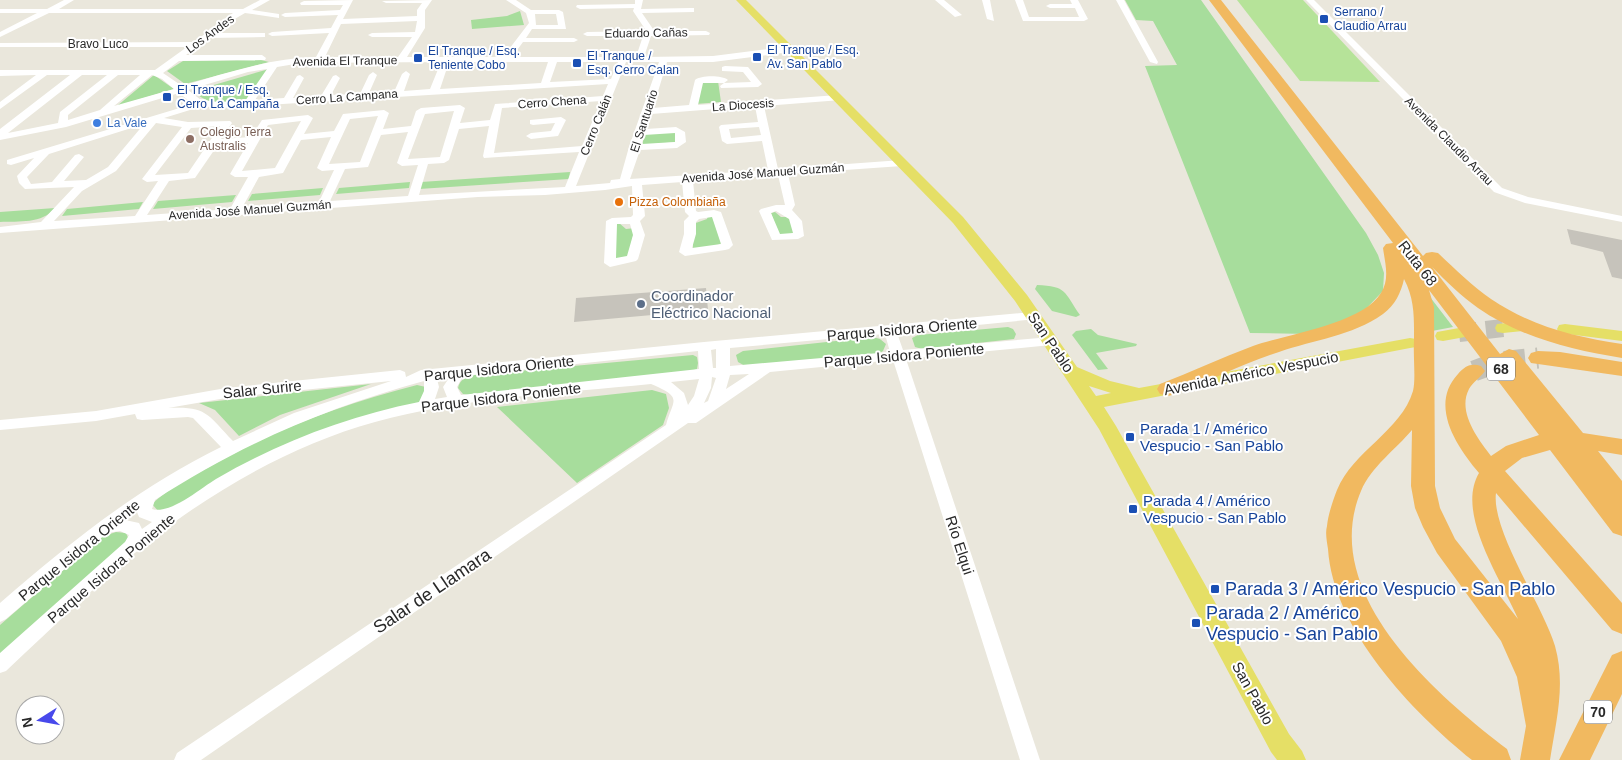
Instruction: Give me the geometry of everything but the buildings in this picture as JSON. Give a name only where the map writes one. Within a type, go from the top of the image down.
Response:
[{"type":"highway","name":"Ruta 68","points":[[1215,0],[1622,526]]},
{"type":"highway","name":"Ruta 68","points":[[1226,0],[1622,498]]},
{"type":"highway","points":[[1380,213],[1422,298],[1425,315],[1423,486],[1428,512],[1442,540],[1498,614],[1520,648],[1534,686],[1541,726]]},
{"type":"highway","points":[[1168,389],[1272,346],[1345,327],[1376,310],[1389,295],[1396,276],[1394,255],[1380,213]]},
{"type":"highway","points":[[1432,257],[1480,299],[1510,318],[1562,339],[1622,351]]},
{"type":"highway","points":[[1538,358],[1560,359],[1622,369]]},
{"type":"highway","points":[[1474,370],[1462,382],[1456,393],[1455,408],[1464,434],[1495,476],[1622,622]]},
{"type":"highway","points":[[1423,387],[1412,416],[1361,471],[1348,491],[1339,526],[1341,554],[1355,602],[1379,643],[1413,687],[1470,741],[1496,760]]},
{"type":"highway","points":[[1535,760],[1548,691],[1543,653],[1529,613],[1490,532],[1485,512],[1484,489],[1492,470],[1503,459],[1517,451],[1538,444],[1577,441],[1622,447]]},
{"type":"highway","name":"70","points":[[1574,760],[1622,664]]},
{"type":"main road","name":"San Pablo","points":[[741,0],[902,163],[975,240],[1007,279],[1093,403],[1134,474],[1286,754]]},
{"type":"main road","points":[[1565,329],[1622,336]]},
{"type":"main road","name":"Avenida Américo Vespucio","points":[[1093,403],[1410,342]]},
{"type":"main road","points":[[1072,372],[1106,386],[1144,393]]},
{"type":"street","points":[[0,35],[70,0]]},
{"type":"street","name":"Los Andes","points":[[98,114],[153,72],[177,58],[230,18],[266,0]]},
{"type":"street","points":[[386,1],[427,0]]},
{"type":"street","points":[[401,60],[422,26],[421,10],[427,0]]},
{"type":"street","points":[[505,60],[531,27],[533,20],[529,12],[510,0]]},
{"type":"street","points":[[939,0],[958,15]]},
{"type":"street","points":[[986,0],[991,19]]},
{"type":"street","points":[[1019,0],[1026,19],[1084,19],[1076,3],[1050,6]]},
{"type":"street","points":[[1120,0],[1154,62]]},
{"type":"street","name":"Avenida Claudio Arrau","points":[[1310,0],[1498,190],[1525,200],[1622,219]]},
{"type":"street","points":[[304,3],[348,1]]},
{"type":"street","points":[[318,60],[348,1]]},
{"type":"street","points":[[580,6],[637,6],[692,10]]},
{"type":"street","points":[[637,6],[648,25],[648,33],[639,59]]},
{"type":"street","points":[[0,11],[246,11],[280,16],[342,12]]},
{"type":"street","points":[[529,12],[559,12],[563,27],[531,27]]},
{"type":"street","points":[[272,34],[422,18]]},
{"type":"street","name":"Eduardo Cañas","points":[[587,34],[706,32]]},
{"type":"street","points":[[372,35],[418,34]]},
{"type":"street","points":[[206,36],[262,35]]},
{"type":"street","points":[[519,40],[574,40]]},
{"type":"street","name":"Bravo Luco","points":[[0,44],[196,44]]},
{"type":"street","name":"Avenida El Tranque","points":[[0,135],[38,131],[63,125],[240,72],[275,64],[318,60],[725,58],[790,49]]},
{"type":"street","points":[[177,58],[262,58]]},
{"type":"street","points":[[725,58],[724,83],[728,106]]},
{"type":"street","name":"Cerro Calán","points":[[570,187],[623,59]]},
{"type":"street","name":"El Santuario","points":[[624,183],[634,147],[648,111],[664,59]]},
{"type":"street","points":[[434,92],[446,60]]},
{"type":"street","points":[[546,85],[548,71],[554,60]]},
{"type":"street","points":[[248,103],[275,64]]},
{"type":"street","points":[[693,108],[699,80],[758,84],[745,69],[725,69]]},
{"type":"street","points":[[0,106],[46,72]]},
{"type":"street","points":[[0,135],[80,72]]},
{"type":"street","points":[[63,125],[63,114],[116,72]]},
{"type":"street","points":[[0,80],[5,73],[153,72],[201,104]]},
{"type":"street","points":[[398,94],[406,74]]},
{"type":"street","points":[[363,96],[373,75]]},
{"type":"street","points":[[287,101],[300,78]]},
{"type":"street","points":[[324,99],[336,78]]},
{"type":"street","name":"Cerro La Campana","points":[[10,162],[201,104],[434,92],[475,85],[510,83],[522,86],[614,81]]},
{"type":"street","points":[[520,104],[522,86]]},
{"type":"street","points":[[442,109],[448,91]]},
{"type":"street","points":[[365,114],[373,96]]},
{"type":"street","name":"Cerro Chena","points":[[494,123],[498,106],[607,98]]},
{"type":"street","name":"La Diocesis","points":[[648,111],[838,98]]},
{"type":"street","points":[[286,120],[298,100]]},
{"type":"street","points":[[529,153],[536,103]]},
{"type":"street","points":[[759,104],[766,138],[790,205],[786,210]]},
{"type":"street","points":[[460,108],[454,126],[444,160],[402,163],[421,111],[460,108]]},
{"type":"street","points":[[384,113],[378,132],[364,165],[322,168],[346,116],[384,113]]},
{"type":"street","points":[[308,118],[298,137],[279,171],[235,174],[265,122],[308,118]]},
{"type":"street","points":[[45,225],[75,192],[112,169],[154,119],[188,125],[227,123],[191,176],[147,179],[188,125]]},
{"type":"street","points":[[531,136],[555,134],[561,120],[533,122]]},
{"type":"street","points":[[454,126],[494,123],[488,156],[586,149]]},
{"type":"street","points":[[764,124],[724,127],[727,141],[766,138]]},
{"type":"street","points":[[378,132],[414,129]]},
{"type":"street","points":[[634,147],[676,145],[681,142],[680,132],[676,130],[639,132]]},
{"type":"street","points":[[38,131],[51,150],[40,157],[22,176],[24,183],[29,187],[87,184]]},
{"type":"street","points":[[298,137],[337,134]]},
{"type":"street","points":[[214,143],[254,140]]},
{"type":"street","points":[[55,185],[80,157]]},
{"type":"street","points":[[412,199],[424,162]]},
{"type":"street","name":"Avenida José Manuel Guzmán","points":[[0,230],[45,225],[570,187],[605,187],[624,183],[902,163]]},
{"type":"street","points":[[322,205],[341,167]]},
{"type":"street","points":[[234,212],[255,174]]},
{"type":"street","points":[[139,218],[166,178]]},
{"type":"street","points":[[687,178],[691,212],[696,216]]},
{"type":"street","points":[[634,221],[639,216],[637,182]]},
{"type":"street","name":"Avenida José Manuel Guzmán","points":[[0,225],[23,227]]},
{"type":"street","name":"Parque Isidora Oriente","points":[[0,614],[102,528],[149,494],[230,447],[293,418],[359,394],[429,375],[704,346],[1033,316]]},
{"type":"street","name":"Río Elqui","points":[[890,330],[1030,760]]},
{"type":"street","name":"Parque Isidora Poniente","points":[[0,665],[131,548],[173,515],[234,477],[296,447],[361,421],[456,400],[707,373],[1051,341]]},
{"type":"street","points":[[714,403],[724,372],[723,345]]},
{"type":"street","name":"Salar de Llamara","points":[[184,760],[674,426],[694,409],[702,396],[707,373],[704,346]]},
{"type":"street","name":"Salar de Llamara","points":[[674,426],[693,418],[768,368]]},
{"type":"street","points":[[456,400],[450,387],[459,372]]},
{"type":"street","points":[[424,406],[433,389],[429,375]]},
{"type":"street","name":"Salar Surire","points":[[96,416],[226,393],[372,378],[429,375]]},
{"type":"street","points":[[654,379],[677,392],[681,401],[679,414],[674,426]]},
{"type":"street","name":"Salar Surire","points":[[0,426],[96,416],[195,412],[206,420],[230,447]]},
{"type":"street","points":[[149,494],[144,505],[145,514],[156,517],[173,515]]},
{"type":"street","points":[[102,528],[120,524],[133,528],[137,535],[131,548]]},
{"type":"green space","points":[[1125,0],[1201,0],[1366,233],[1378,255],[1384,273],[1383,291],[1360,315],[1309,334],[1250,333],[1145,66],[1177,65],[1153,21],[1136,20]]},
{"type":"green space","points":[[1237,0],[1303,0],[1380,82],[1300,81]]},
{"type":"green space","points":[[520,11],[524,25],[472,29],[471,20],[507,16]]},
{"type":"green space","points":[[261,60],[269,62],[185,84],[167,71],[183,61]]},
{"type":"green space","points":[[269,69],[245,102],[211,102],[193,91]]},
{"type":"green space","points":[[154,75],[174,89],[117,106]]},
{"type":"green space","points":[[718,81],[721,102],[696,104],[702,82]]},
{"type":"green space","points":[[673,132],[676,134],[677,142],[642,145],[645,134]]},
{"type":"green space","points":[[570,172],[569,179],[419,189],[421,182]]},
{"type":"green space","points":[[410,182],[409,188],[336,194],[339,188]]},
{"type":"green space","points":[[323,188],[320,195],[248,201],[252,194]]},
{"type":"green space","points":[[236,195],[232,202],[153,209],[158,201]]},
{"type":"green space","points":[[143,202],[139,209],[62,216],[67,209]]},
{"type":"green space","points":[[55,208],[44,217],[37,219],[0,222],[0,212]]},
{"type":"green space","points":[[775,212],[781,217],[790,217],[795,233],[779,237],[771,213]]},
{"type":"green space","points":[[708,215],[712,215],[722,243],[716,246],[693,249],[693,224],[707,219]]},
{"type":"green space","points":[[616,223],[619,223],[626,229],[635,228],[628,257],[615,260]]},
{"type":"green space","points":[[1037,285],[1060,289],[1080,315],[1076,317],[1052,311],[1035,289]]},
{"type":"green space","points":[[1427,293],[1453,327],[1432,331]]},
{"type":"green space","points":[[1008,327],[1013,329],[1016,334],[1014,339],[922,349],[915,347],[912,338],[918,335]]},
{"type":"green space","points":[[1091,329],[1098,335],[1137,344],[1136,346],[1096,353],[1108,369],[1098,370],[1072,335],[1076,331]]},
{"type":"green space","points":[[873,337],[880,339],[886,344],[883,351],[878,354],[745,366],[738,362],[736,355],[743,351]]},
{"type":"green space","points":[[693,355],[697,357],[698,363],[697,369],[691,371],[468,395],[463,394],[458,388],[460,382],[474,375]]},
{"type":"green space","points":[[371,384],[280,415],[239,436],[215,410],[199,403]]},
{"type":"green space","points":[[417,385],[426,387],[421,402],[348,422],[178,507],[159,512],[152,504],[187,479],[234,453],[284,429],[363,400]]},
{"type":"green space","points":[[652,390],[666,394],[669,408],[663,425],[577,483],[497,407]]},
{"type":"green space","points":[[116,532],[126,533],[129,540],[0,661],[0,625],[101,537]]},
{"type":"tunnel","points":[[1459,333],[1503,328]]},
{"type":"tunnel","points":[[1474,371],[1498,362],[1538,358]]},
{"type":"place","name":"Serrano / Claudio Arrau","points":[[1324,19]]},
{"type":"place","name":"El Tranque / Esq. Av. San Pablo","points":[[757,57]]},
{"type":"place","name":"El Tranque / Esq. Teniente Cobo","points":[[418,58]]},
{"type":"place","name":"El Tranque / Esq. Cerro Calan","points":[[577,63]]},
{"type":"place","name":"El Tranque / Esq. Cerro La Campaña","points":[[167,97]]},
{"type":"place","name":"La Vale","points":[[97,123]]},
{"type":"place","name":"Colegio Terra Australis","points":[[190,139]]},
{"type":"place","name":"Pizza Colombiaña","points":[[619,202]]},
{"type":"place","name":"Coordinador Eléctrico Nacional","points":[[641,304]]},
{"type":"place","name":"Parada 1 / Américo Vespucio - San Pablo","points":[[1130,437]]},
{"type":"place","name":"Parada 4 / Américo Vespucio - San Pablo","points":[[1133,509]]},
{"type":"place","name":"Parada 3 / Américo Vespucio - San Pablo","points":[[1215,589]]},
{"type":"place","name":"Parada 2 / Américo Vespucio - San Pablo","points":[[1196,623]]}]
